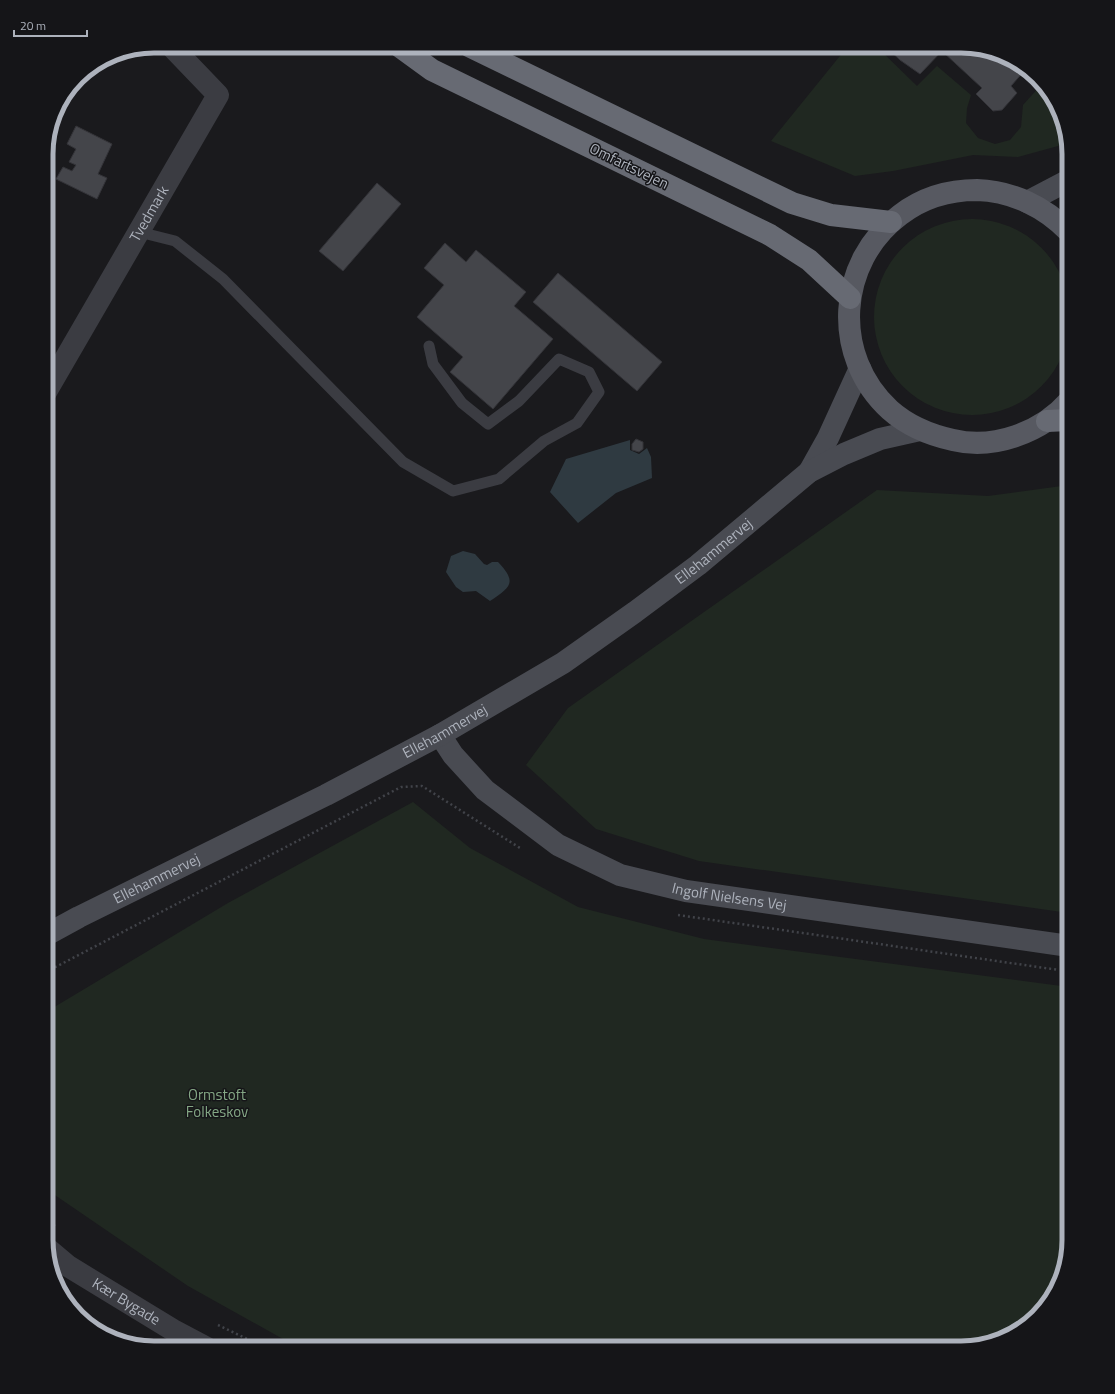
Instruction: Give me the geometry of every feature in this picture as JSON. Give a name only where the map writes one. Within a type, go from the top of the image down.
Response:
[{"type":"highway","name":"Omfartsvejen","points":[[409,53],[432,70],[770,235],[809,260],[850,298]]},
{"type":"highway","points":[[483,53],[792,203],[831,215],[891,222]]},
{"type":"highway","points":[[1047,421],[1062,420]]},
{"type":"main road","points":[[1062,225],[1046,212],[1028,202],[1008,194],[987,190],[946,193],[926,200],[908,209],[891,222],[876,238],[864,257],[855,277],[850,298],[849,322],[852,345],[860,368],[868,383],[882,402],[900,417],[920,430],[938,437],[956,441],[975,443],[988,442],[1012,437],[1030,430],[1047,421],[1062,407]]},
{"type":"street","name":"Tvedmark","points":[[53,380],[218,95],[178,53]]},
{"type":"street","points":[[1028,202],[1062,184]]},
{"type":"street","name":"Ellehammervej","points":[[810,472],[828,438],[860,368]]},
{"type":"street","name":"Ellehammervej","points":[[53,931],[326,795],[440,735],[563,663],[629,617],[698,565],[810,472],[844,454],[880,439],[920,430]]},
{"type":"street","name":"Ingolf Nielsens Vej","points":[[440,735],[453,755],[485,790],[558,845],[620,875],[686,891],[1062,945]]},
{"type":"street","name":"Kær Bygade","points":[[54,1254],[68,1266],[194,1341]]},
{"type":"lane","points":[[139,232],[175,241],[223,279],[403,462],[453,491],[499,479],[544,440],[577,423],[599,392],[589,372],[559,359],[519,401],[488,424],[462,403],[433,364],[429,346]]},
{"type":"path","points":[[53,968],[401,787],[422,786],[525,851]]},
{"type":"path","points":[[675,915],[1061,971]]},
{"type":"green space","points":[[842,53],[883,53],[917,86],[937,66],[971,95],[967,108],[966,123],[978,138],[995,144],[1010,140],[1021,127],[1023,105],[1038,88],[1052,109],[1057,121],[1061,144],[1058,146],[1018,157],[973,155],[893,171],[855,176],[771,141]]},
{"type":"green space","points":[[972,219],[1000,223],[1018,231],[1034,241],[1048,255],[1062,280],[1062,354],[1048,379],[1034,393],[1018,403],[1000,411],[982,414],[972,415],[944,411],[926,403],[910,393],[896,379],[886,363],[878,345],[875,327],[874,317],[878,289],[886,271],[896,255],[910,241],[926,231],[944,223],[962,220]]},
{"type":"green space","points":[[1062,486],[1062,912],[699,861],[596,829],[526,765],[568,708],[877,490],[988,496]]},
{"type":"green space","name":"Ormstoft Folkeskov","points":[[413,802],[470,848],[578,907],[704,939],[1062,986],[1062,1240],[1059,1266],[1054,1279],[1045,1296],[1028,1316],[1006,1331],[987,1338],[974,1340],[286,1341],[188,1286],[53,1194],[53,1008],[228,903]]},
{"type":"shaded area","points":[[630,440],[630,450],[639,454],[647,448],[651,457],[652,478],[616,493],[578,523],[550,492],[566,459]]},
{"type":"shaded area","points":[[463,551],[475,554],[484,564],[487,565],[492,562],[498,562],[510,580],[507,588],[490,601],[476,591],[463,592],[456,587],[446,572],[451,556]]},
{"type":"building","points":[[892,53],[940,53],[920,74]]},
{"type":"building","points":[[944,53],[968,53],[987,56],[1000,61],[1022,73],[1011,86],[1017,93],[1002,110],[993,111],[976,94],[982,88]]},
{"type":"building","points":[[76,126],[112,144],[98,174],[107,178],[97,199],[56,179],[63,167],[72,171],[76,165],[69,162],[76,149],[67,144]]},
{"type":"building","points":[[377,183],[401,204],[343,271],[319,251]]},
{"type":"building","points":[[445,243],[466,262],[476,250],[526,292],[514,306],[553,339],[493,409],[450,372],[463,357],[417,317],[444,285],[424,268]]},
{"type":"building","points":[[558,273],[662,362],[637,391],[533,302]]},
{"type":"building","points":[[636,439],[643,442],[643,449],[639,452],[632,450],[632,444]]}]
